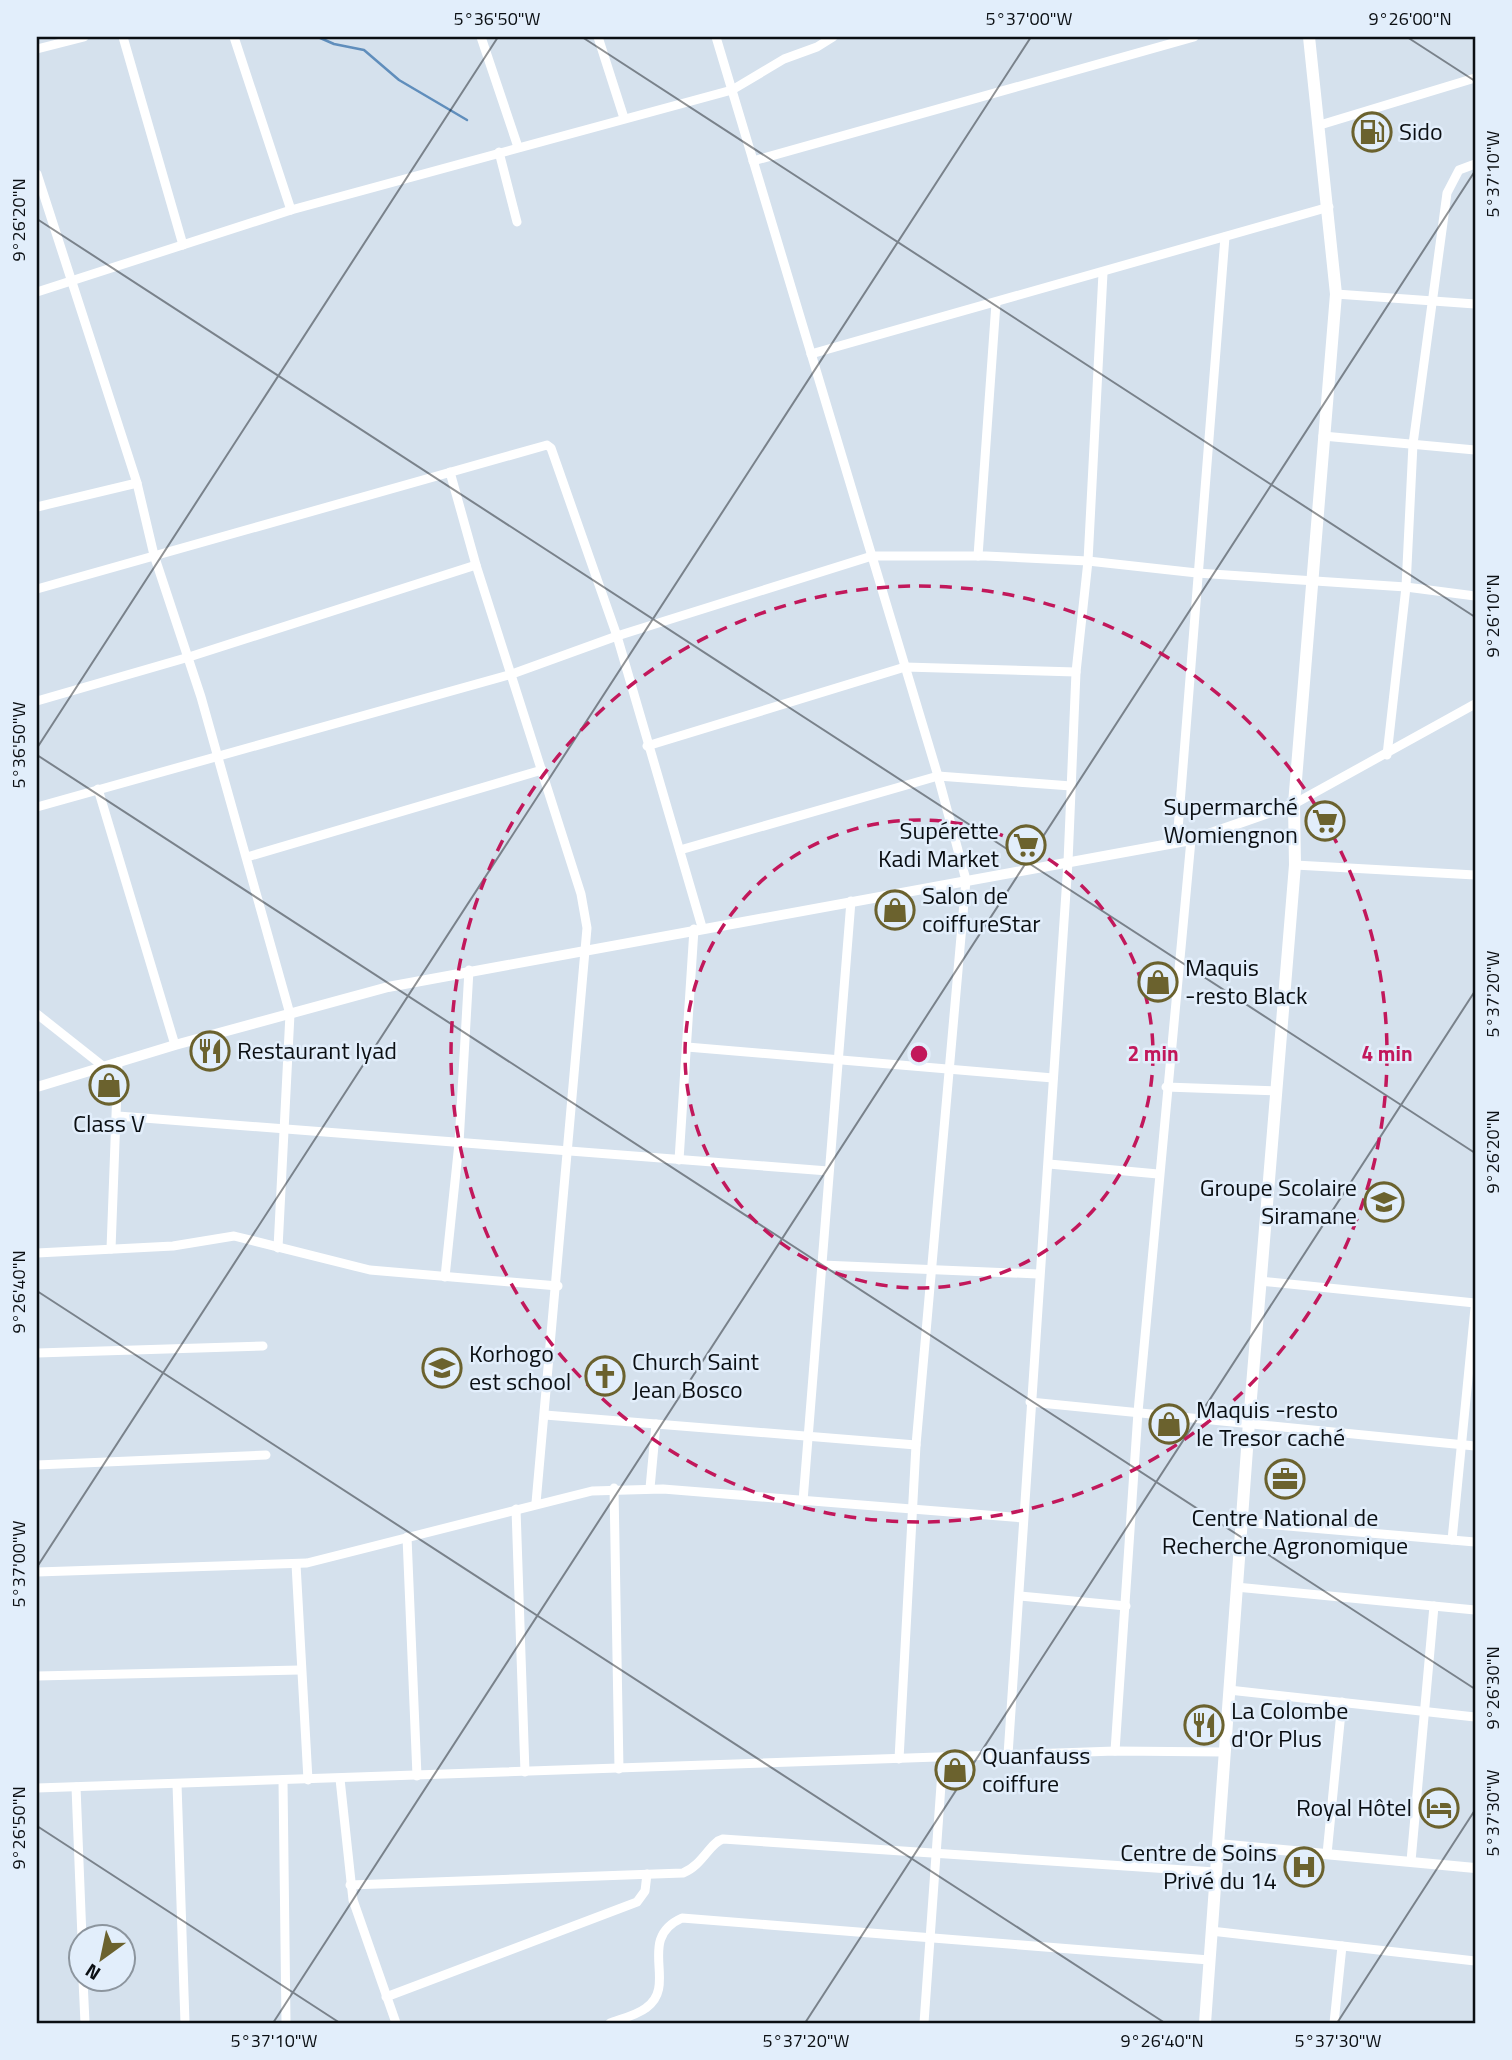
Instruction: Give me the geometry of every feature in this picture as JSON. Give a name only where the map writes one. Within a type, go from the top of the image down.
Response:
[{"type":"main road","points":[[1205,2023],[1241,1522],[1295,865],[1294,804],[1336,294],[1329,207],[1309,37]]},
{"type":"street","points":[[37,49],[84,37]]},
{"type":"street","points":[[123,37],[183,245]]},
{"type":"street","points":[[234,37],[291,211]]},
{"type":"street","points":[[481,37],[518,147]]},
{"type":"street","points":[[598,37],[624,118]]},
{"type":"street","points":[[716,37],[938,776],[966,880],[916,1445],[898,1759]]},
{"type":"street","points":[[37,292],[74,283],[291,211],[732,90],[784,58],[817,47],[833,37]]},
{"type":"street","points":[[753,161],[1194,37]]},
{"type":"street","points":[[1320,125],[1475,78]]},
{"type":"street","points":[[499,152],[517,222]]},
{"type":"street","points":[[1387,755],[1406,587],[1413,444],[1447,192],[1459,170],[1475,164]]},
{"type":"street","points":[[37,174],[137,483],[154,555],[189,657],[290,1014],[278,1248]]},
{"type":"street","points":[[811,354],[1329,207]]},
{"type":"street","points":[[1177,842],[1225,237]]},
{"type":"street","points":[[1009,1755],[1038,1274],[1049,1164],[1068,862],[1076,672],[1088,561],[1103,273]]},
{"type":"street","points":[[1336,294],[1475,304]]},
{"type":"street","points":[[978,556],[996,303]]},
{"type":"street","points":[[1323,436],[1475,450]]},
{"type":"street","points":[[37,589],[540,444],[551,448],[617,636],[647,747],[680,850],[698,928],[679,1160]]},
{"type":"street","points":[[450,472],[476,565],[581,894],[587,928],[558,1286],[536,1503]]},
{"type":"street","points":[[37,507],[137,483]]},
{"type":"street","points":[[37,807],[512,674],[617,636],[872,556],[978,556],[1088,561],[1197,573],[1406,587],[1475,596]]},
{"type":"street","points":[[37,701],[189,657],[476,565]]},
{"type":"street","points":[[647,747],[905,667],[1076,672]]},
{"type":"street","points":[[37,1087],[175,1045],[388,987],[698,928],[1191,840],[1294,804],[1475,704]]},
{"type":"street","points":[[247,858],[542,770]]},
{"type":"street","points":[[680,850],[938,776],[1071,786]]},
{"type":"street","points":[[99,789],[175,1045]]},
{"type":"street","points":[[1115,1751],[1138,1412],[1166,1087],[1191,840]]},
{"type":"street","points":[[1295,865],[1475,875]]},
{"type":"street","points":[[803,1501],[851,901]]},
{"type":"street","points":[[445,1277],[459,1143],[469,971]]},
{"type":"street","points":[[37,1014],[104,1067]]},
{"type":"street","points":[[687,1047],[1053,1078]]},
{"type":"street","points":[[111,1249],[118,1062]]},
{"type":"street","points":[[1166,1087],[1276,1091]]},
{"type":"street","points":[[118,1116],[828,1171]]},
{"type":"street","points":[[1049,1164],[1158,1174]]},
{"type":"street","points":[[37,1253],[173,1246],[234,1236],[370,1270],[558,1286]]},
{"type":"street","points":[[822,1265],[1038,1274]]},
{"type":"street","points":[[1260,1281],[1475,1306],[1452,1540]]},
{"type":"street","points":[[37,1353],[262,1346]]},
{"type":"street","points":[[1030,1402],[1475,1446]]},
{"type":"street","points":[[545,1415],[916,1445]]},
{"type":"street","points":[[650,1488],[656,1424]]},
{"type":"street","points":[[37,1465],[266,1455]]},
{"type":"street","points":[[37,1573],[319,1561],[536,1503],[614,1488],[650,1488],[1023,1518]]},
{"type":"street","points":[[614,1488],[619,1769]]},
{"type":"street","points":[[516,1509],[525,1772]]},
{"type":"street","points":[[1241,1522],[1475,1542]]},
{"type":"street","points":[[407,1538],[416,1776]]},
{"type":"street","points":[[296,1564],[308,1780]]},
{"type":"street","points":[[1237,1587],[1475,1610]]},
{"type":"street","points":[[1020,1597],[1126,1606]]},
{"type":"street","points":[[1411,1861],[1434,1606]]},
{"type":"street","points":[[37,1676],[300,1670]]},
{"type":"street","points":[[1229,1690],[1475,1717]]},
{"type":"street","points":[[1327,1854],[1342,1702]]},
{"type":"street","points":[[37,1788],[1115,1751],[1224,1752]]},
{"type":"street","points":[[924,2023],[943,1757]]},
{"type":"street","points":[[340,1779],[350,1885],[359,1921],[396,2023]]},
{"type":"street","points":[[283,1781],[286,2023]]},
{"type":"street","points":[[177,1784],[185,2023]]},
{"type":"street","points":[[76,1787],[81,1924]]},
{"type":"street","points":[[350,1885],[683,1873],[695,1868],[717,1840],[723,1839],[1215,1872]]},
{"type":"street","points":[[1218,1844],[1475,1868]]},
{"type":"street","points":[[386,1997],[637,1902],[645,1891],[646,1874]]},
{"type":"street","points":[[610,2023],[646,2008],[654,2000],[660,1990],[658,1943],[672,1923],[682,1918],[1209,1960]]},
{"type":"street","points":[[1211,1931],[1475,1961]]},
{"type":"street","points":[[1334,2023],[1342,1945]]},
{"type":"street","points":[[84,1994],[85,2023]]},
{"type":"waterway","points":[[318,37],[334,44],[364,50],[399,80],[467,120]]},
{"type":"place","name":"Sido","points":[[1372,132]]},
{"type":"place","name":"Supermarché Womiengnon","points":[[1325,821]]},
{"type":"place","name":"Supérette Kadi Market","points":[[1026,845]]},
{"type":"place","name":"Salon de coiffureStar","points":[[895,910]]},
{"type":"place","name":"Maquis -resto Black","points":[[1158,982]]},
{"type":"place","name":"Restaurant Iyad","points":[[210,1051]]},
{"type":"place","name":"Class V","points":[[109,1085]]},
{"type":"place","name":"Groupe Scolaire Siramane","points":[[1384,1202]]},
{"type":"place","name":"Korhogo est school","points":[[442,1368]]},
{"type":"place","name":"Church Saint Jean Bosco","points":[[605,1376]]},
{"type":"place","name":"Maquis -resto le Tresor caché","points":[[1169,1424]]},
{"type":"place","name":"Centre National de Recherche Agronomique","points":[[1285,1479]]},
{"type":"place","name":"La Colombe d'Or Plus","points":[[1204,1725]]},
{"type":"place","name":"Quanfauss coiffure","points":[[955,1770]]},
{"type":"place","name":"Royal Hôtel","points":[[1439,1808]]},
{"type":"place","name":"Centre de Soins Privé du 14","points":[[1304,1867]]}]
